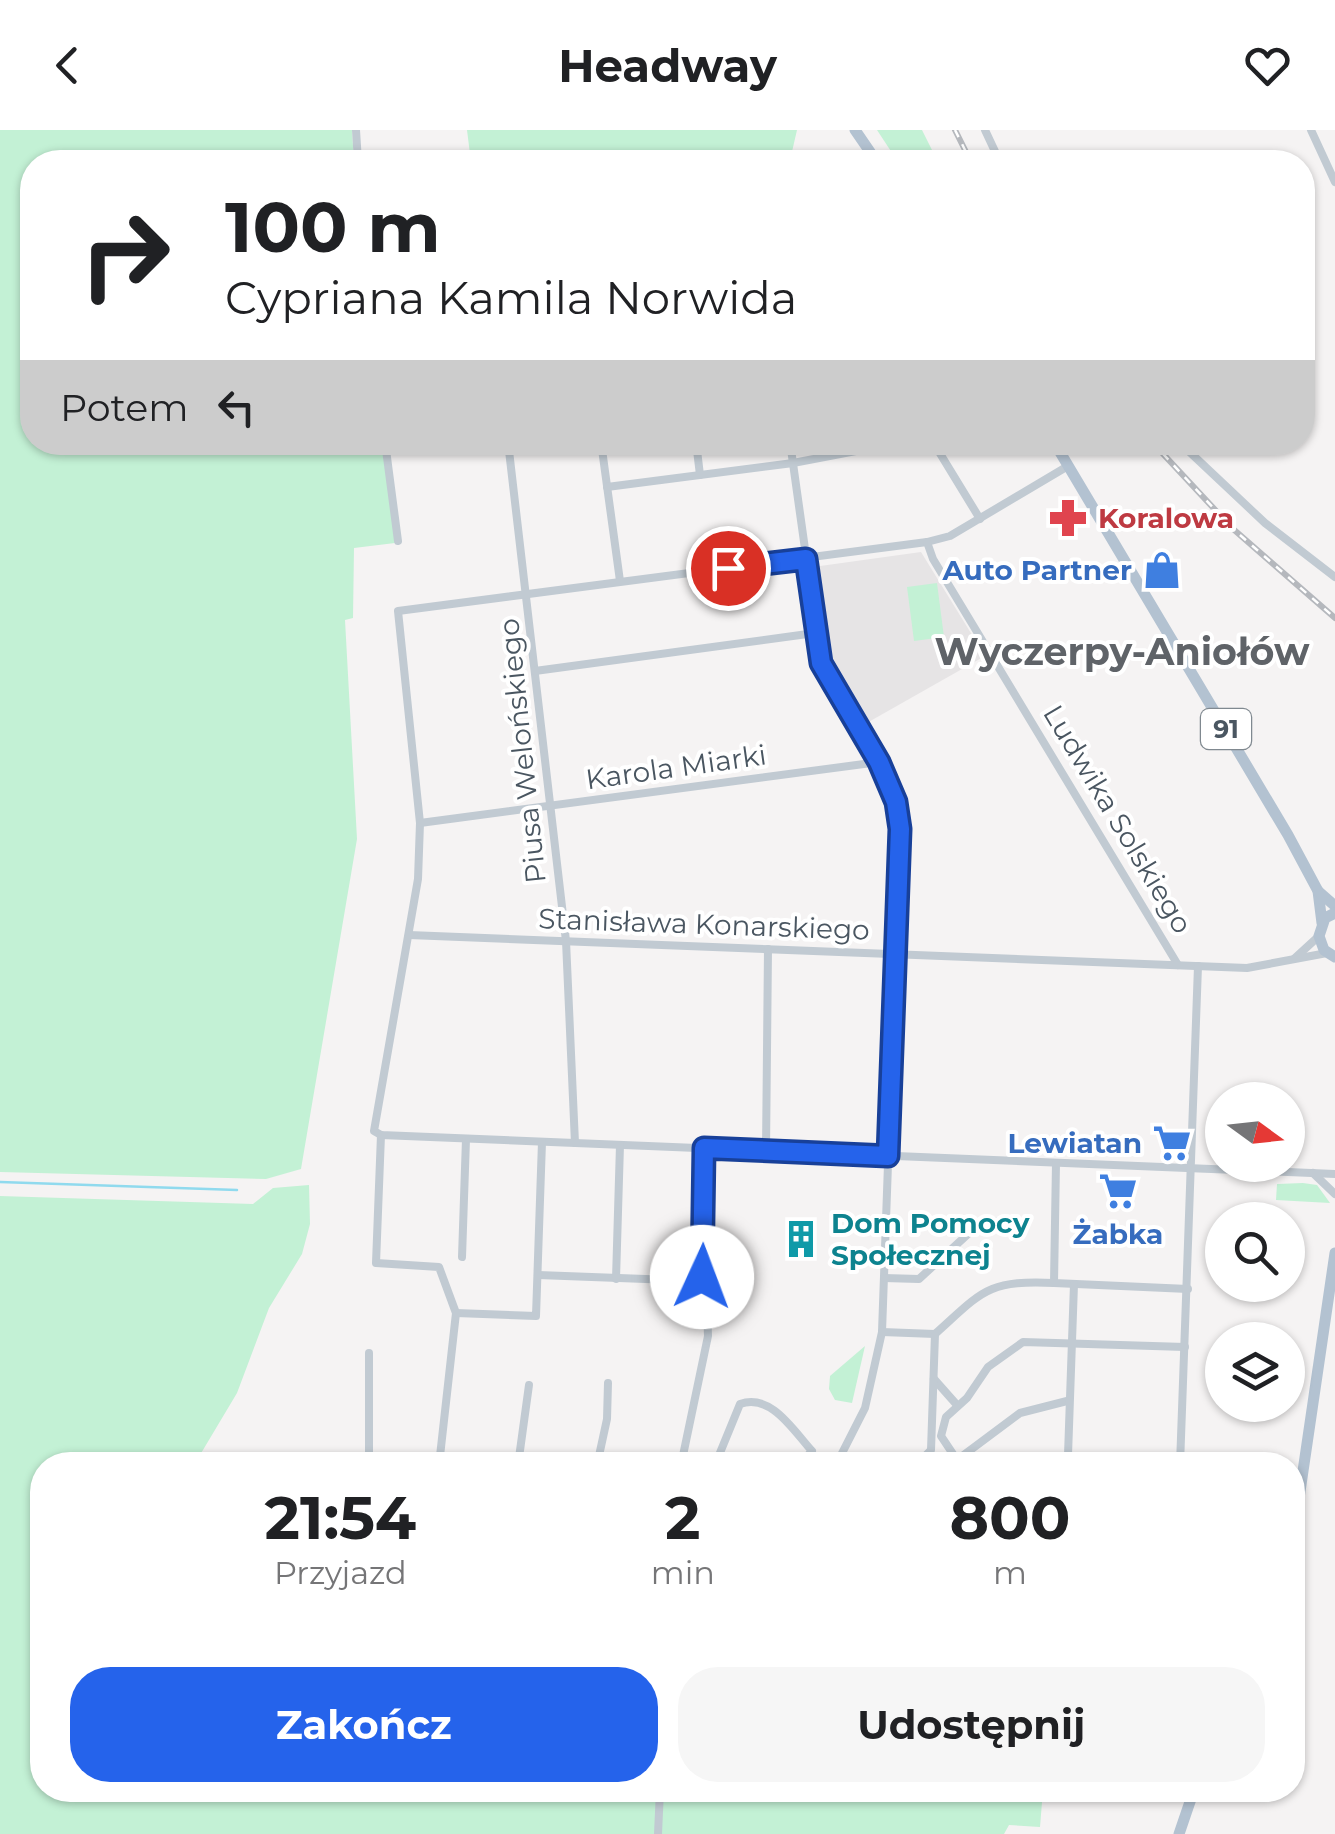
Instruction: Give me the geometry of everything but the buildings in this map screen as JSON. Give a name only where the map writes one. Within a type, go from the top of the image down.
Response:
[{"type":"main road","name":"91","points":[[1062,455],[1318,892],[1335,909],[1321,929]]},
{"type":"main road","name":"91","points":[[1318,892],[1321,929],[1333,956]]},
{"type":"main road","points":[[1305,1457],[1335,1253]]},
{"type":"main road","points":[[1179,1834],[1190,1802]]},
{"type":"street","points":[[1311,130],[1335,182]]},
{"type":"street","points":[[387,455],[398,542]]},
{"type":"street","name":"Piusa Welońskiego","points":[[510,455],[566,941],[575,1143]]},
{"type":"street","points":[[603,455],[620,581]]},
{"type":"street","points":[[698,455],[700,474]]},
{"type":"street","points":[[792,455],[821,663],[879,762],[896,802],[900,829],[882,1332],[871,1389],[843,1452]]},
{"type":"street","points":[[607,486],[832,455]]},
{"type":"street","points":[[941,455],[980,519]]},
{"type":"street","points":[[1193,455],[1265,523],[1335,577]]},
{"type":"street","points":[[440,1452],[456,1314],[440,1267],[376,1264],[378,1134],[409,935],[420,823],[398,611],[927,542],[950,536],[1068,466]]},
{"type":"street","name":"Ludwika Solskiego","points":[[927,542],[933,559],[1178,965]]},
{"type":"street","points":[[536,672],[815,634]]},
{"type":"street","name":"Karola Miarki","points":[[420,823],[879,762]]},
{"type":"street","points":[[1295,958],[1321,929]]},
{"type":"street","name":"Stanisława Konarskiego","points":[[409,935],[1258,968],[1295,958],[1333,956]]},
{"type":"street","points":[[766,1151],[768,949]]},
{"type":"street","name":"Ludwika Solskiego","points":[[1181,1452],[1198,966]]},
{"type":"street","points":[[378,1134],[1335,1174]]},
{"type":"street","points":[[462,1257],[466,1138]]},
{"type":"street","points":[[456,1314],[536,1316],[542,1142]]},
{"type":"street","points":[[616,1279],[620,1145]]},
{"type":"street","points":[[538,1275],[699,1281],[704,1270],[704,1148]]},
{"type":"street","points":[[1054,1283],[1056,1162]]},
{"type":"street","points":[[1313,1173],[1335,1194]]},
{"type":"street","points":[[884,1278],[919,1278],[980,1223],[1000,1221]]},
{"type":"street","points":[[882,1332],[935,1334],[998,1284],[1188,1289]]},
{"type":"street","points":[[1068,1452],[1074,1284]]},
{"type":"street","points":[[683,1452],[708,1336],[707,1308]]},
{"type":"street","points":[[928,1452],[935,1334]]},
{"type":"street","points":[[953,1452],[941,1430],[1009,1348],[1036,1340],[1158,1350],[1186,1347]]},
{"type":"street","points":[[369,1353],[369,1452]]},
{"type":"street","points":[[934,1380],[958,1405]]},
{"type":"street","points":[[600,1452],[608,1419],[608,1384]]},
{"type":"street","points":[[520,1452],[528,1385]]},
{"type":"street","points":[[968,1452],[1020,1414],[1067,1401]]},
{"type":"street","points":[[720,1452],[740,1404],[746,1402],[771,1407],[811,1452]]},
{"type":"street","points":[[658,1834],[659,1802]]},
{"type":"shaded area","points":[[921,552],[985,656],[865,724],[825,652],[813,567]]},
{"type":"green space","points":[[0,130],[352,130],[353,150],[20,150],[20,455],[384,455],[395,543],[354,548],[353,618],[345,620],[357,839],[301,1169],[266,1179],[0,1172]]},
{"type":"green space","points":[[467,130],[797,130],[792,150],[470,150]]},
{"type":"green space","points":[[877,130],[922,130],[932,150],[890,150]]},
{"type":"green space","points":[[937,583],[944,637],[914,641],[907,587]]},
{"type":"green space","points":[[1277,1184],[1317,1185],[1330,1203],[1276,1200]]},
{"type":"green space","points":[[309,1185],[310,1224],[302,1254],[269,1308],[237,1393],[202,1452],[30,1452],[30,1802],[1042,1802],[1040,1827],[1009,1825],[1004,1834],[0,1834],[0,1196],[253,1204],[273,1188]]},
{"type":"green space","points":[[865,1346],[852,1403],[835,1400],[829,1389],[830,1376]]},
{"type":"waterway","points":[[0,1182],[237,1190]]},
{"type":"railway","points":[[955,130],[965,150]]},
{"type":"railway","points":[[1164,455],[1232,528],[1335,618]]},
{"type":"place","name":"Koralowa","points":[[1068,518]]},
{"type":"place","name":"Auto Partner","points":[[1162,570]]},
{"type":"place","name":"Lewiatan","points":[[1172,1143]]},
{"type":"place","name":"Żabka","points":[[1118,1191]]},
{"type":"place","name":"Dom Pomocy Społecznej","points":[[801,1239]]},
{"type":"district","name":"Wyczerpy-Aniołów","points":[[1122,651]]},
{"type":"route","points":[[702,1277],[704,1148],[888,1156],[897,954],[900,829],[896,802],[879,762],[821,663],[806,559],[728,568]]}]
